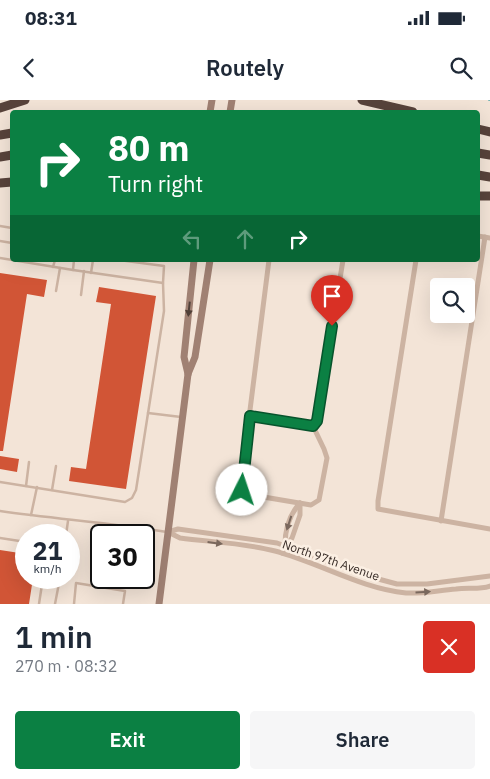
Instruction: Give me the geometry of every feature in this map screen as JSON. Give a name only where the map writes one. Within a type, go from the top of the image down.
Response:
[{"type":"highway","points":[[0,108],[25,100]]},
{"type":"highway","points":[[362,100],[404,110]]},
{"type":"main road","points":[[188,374],[184,357],[194,262]]},
{"type":"main road","points":[[158,604],[188,374],[195,357],[210,262]]},
{"type":"street","points":[[441,521],[488,237]]},
{"type":"street","points":[[269,262],[242,490],[246,494],[300,503],[311,504],[319,500],[327,458],[313,426]]},
{"type":"street","points":[[313,426],[317,421],[343,262]]},
{"type":"street","points":[[416,262],[378,509],[490,529]]},
{"type":"street","points":[[250,416],[313,426]]},
{"type":"street","points":[[282,553],[292,538],[300,515],[300,503]]},
{"type":"street","name":"North 97th Avenue","points":[[168,532],[178,529],[262,540],[286,546],[359,573],[397,584],[427,584],[489,576]]},
{"type":"street","name":"North 97th Avenue","points":[[168,532],[180,538],[260,548],[282,553],[372,586],[394,591],[408,593],[459,588],[479,589],[490,584]]},
{"type":"street","points":[[489,576],[490,584]]},
{"type":"street","points":[[394,591],[397,584]]},
{"type":"lane","points":[[24,262],[164,283]]},
{"type":"lane","points":[[53,267],[54,262]]},
{"type":"lane","points":[[73,270],[74,262]]},
{"type":"lane","points":[[91,272],[93,262]]},
{"type":"lane","points":[[0,482],[125,502],[132,498],[136,490],[164,311],[164,266],[134,262]]},
{"type":"lane","points":[[56,291],[60,268]]},
{"type":"lane","points":[[81,295],[84,272]]},
{"type":"lane","points":[[148,413],[182,417]]},
{"type":"lane","points":[[26,486],[30,462]]},
{"type":"lane","points":[[52,490],[56,466]]},
{"type":"lane","points":[[32,516],[37,487]]},
{"type":"lane","points":[[0,511],[168,532]]},
{"type":"lane","points":[[0,538],[15,540]]},
{"type":"lane","points":[[74,604],[76,583],[125,591],[123,604]]},
{"type":"lane","points":[[40,604],[42,589]]},
{"type":"lane","points":[[55,604],[58,589]]},
{"type":"building","points":[[0,273],[47,280],[44,297],[27,294],[3,451],[0,451]]},
{"type":"building","points":[[99,287],[156,296],[126,489],[69,481],[71,467],[86,469],[111,304],[96,302]]},
{"type":"building","points":[[0,456],[19,459],[17,472],[0,469]]},
{"type":"building","points":[[0,550],[15,552],[15,589],[31,589],[29,604],[0,604]]},
{"type":"route","points":[[242,490],[241,481],[250,416],[313,426],[317,421],[332,326]]}]
